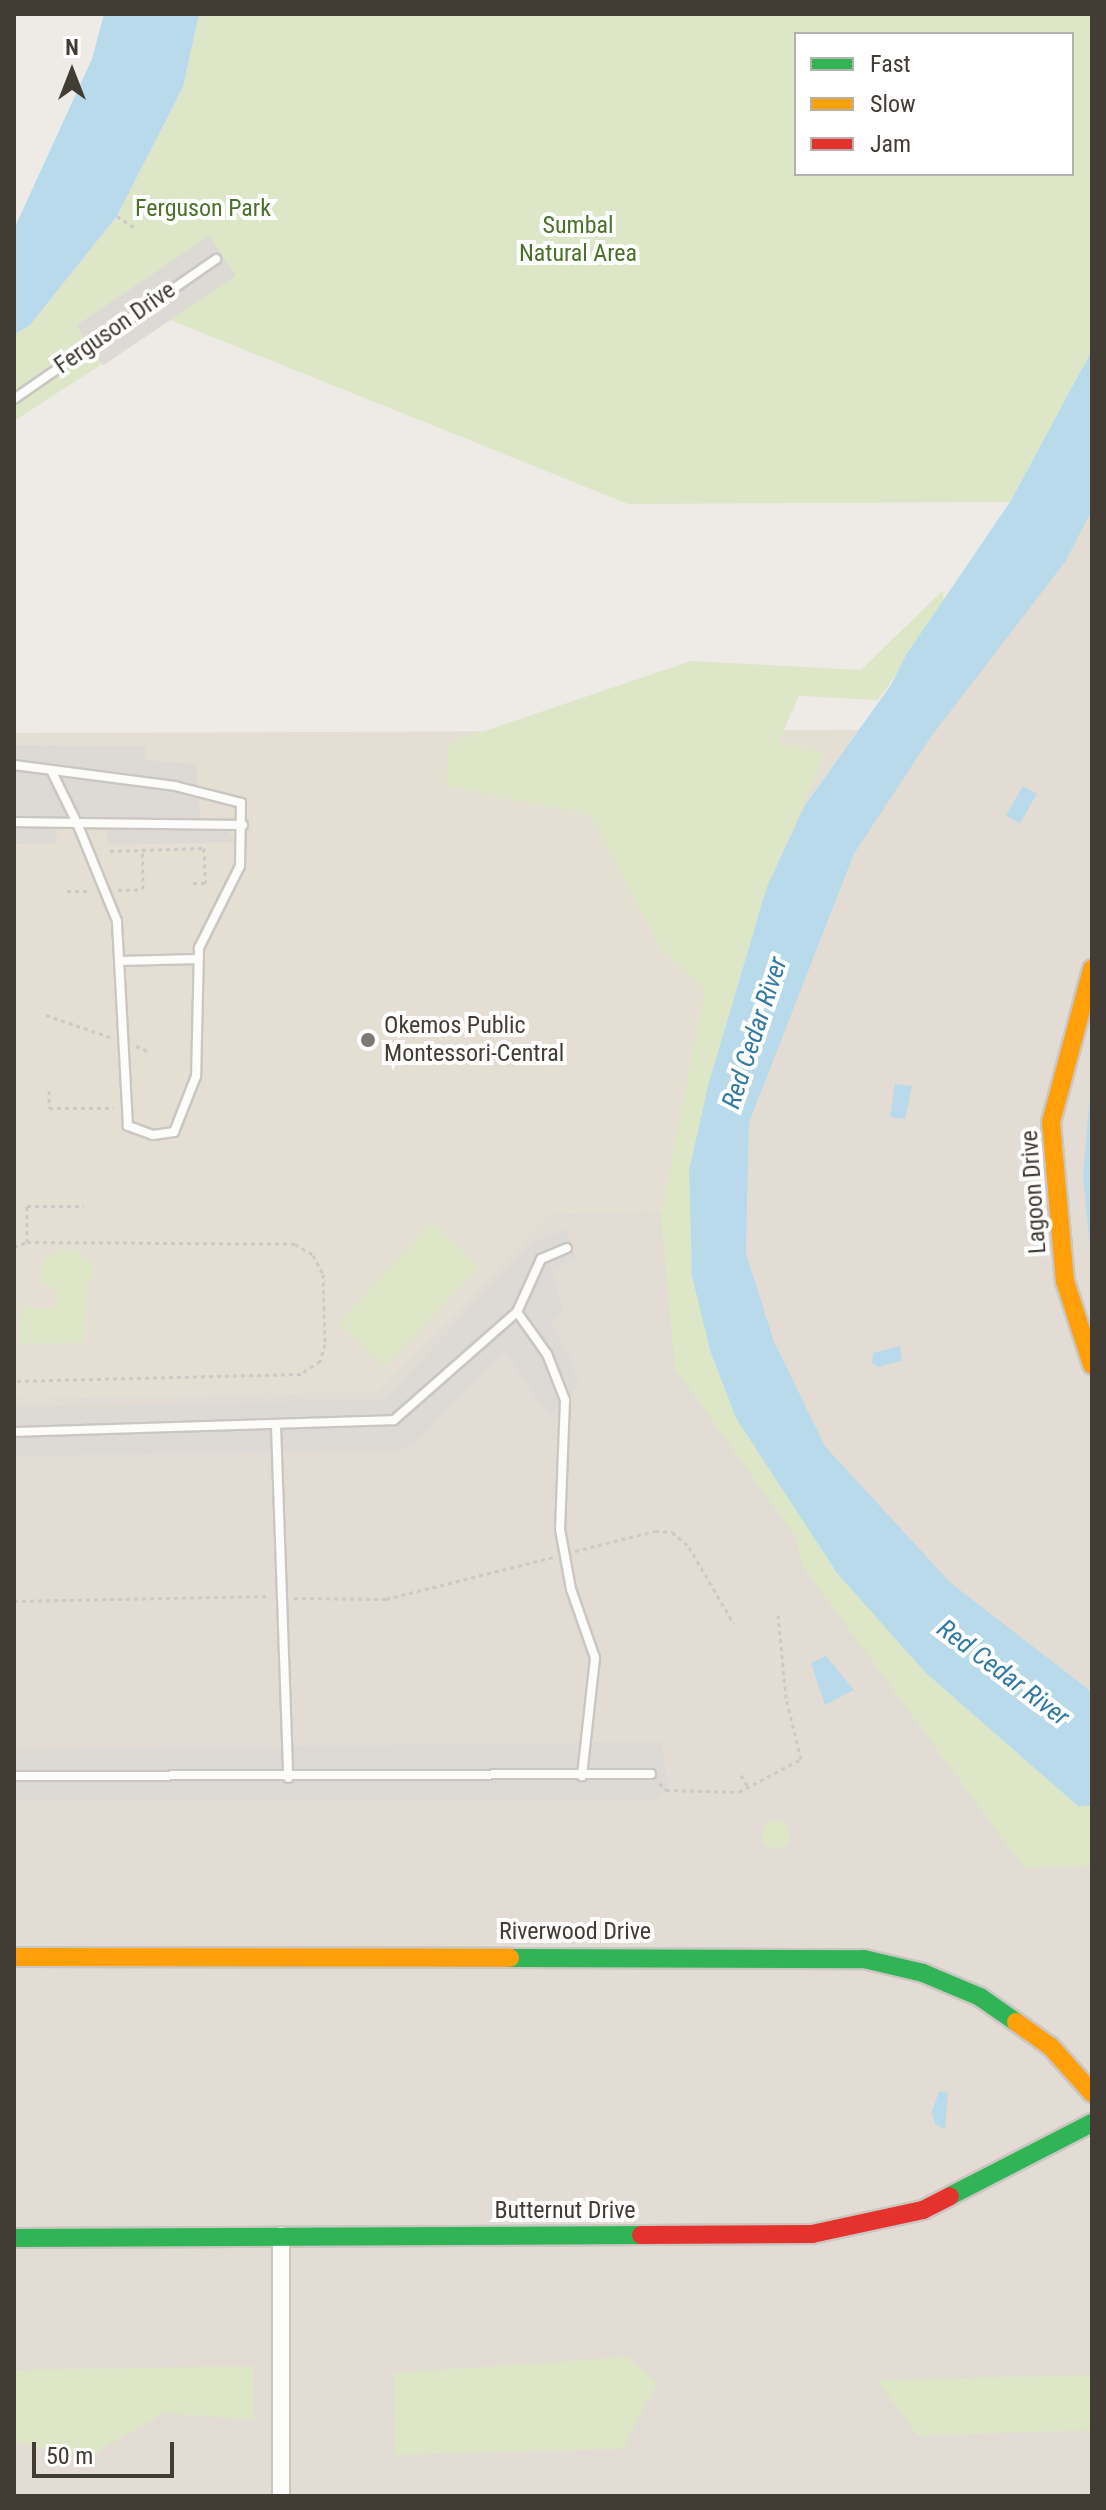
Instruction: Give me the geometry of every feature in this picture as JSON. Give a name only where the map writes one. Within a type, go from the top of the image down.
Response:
[{"type":"street","name":"Lagoon Drive","points":[[1092,969],[1051,1122],[1054,1198],[1065,1281],[1092,1365]]},
{"type":"street","name":"Riverwood Drive","points":[[14,1957],[864,1959],[923,1973],[980,1997],[1051,2047],[1092,2093]]},
{"type":"street","name":"Butternut Drive","points":[[14,2238],[812,2234],[923,2210],[1092,2123]]},
{"type":"street","points":[[281,2235],[281,2496]]},
{"type":"lane","name":"Ferguson Drive","points":[[14,399],[216,259]]},
{"type":"lane","points":[[14,765],[175,786],[241,803],[240,866],[199,948],[196,1076],[181,1123],[174,1132],[137,1132],[128,1126],[117,921],[77,823],[52,772]]},
{"type":"lane","points":[[14,822],[243,825]]},
{"type":"lane","points":[[119,961],[198,959]]},
{"type":"lane","points":[[14,1432],[394,1420],[517,1312],[541,1259],[567,1248]]},
{"type":"lane","points":[[517,1312],[547,1354],[565,1400],[559,1496],[563,1554],[595,1658],[582,1776]]},
{"type":"lane","points":[[276,1426],[288,1778]]},
{"type":"lane","points":[[14,1776],[288,1778],[651,1774]]},
{"type":"path","points":[[117,216],[134,227]]},
{"type":"path","points":[[110,851],[204,848],[205,883],[191,883]]},
{"type":"path","points":[[46,1015],[148,1051]]},
{"type":"path","points":[[49,1091],[49,1108],[126,1107]]},
{"type":"path","points":[[27,1242],[27,1206],[84,1206]]},
{"type":"path","points":[[14,1247],[27,1242],[295,1244],[313,1255],[323,1274],[325,1344],[320,1361],[301,1374],[14,1381]]},
{"type":"path","points":[[14,1601],[281,1597],[386,1599],[655,1531],[672,1532],[689,1547],[734,1624]]},
{"type":"path","points":[[651,1774],[666,1790],[723,1794],[748,1787],[801,1759],[786,1698],[778,1615]]},
{"type":"path","points":[[741,1775],[748,1787]]},
{"type":"shaded area","points":[[209,236],[236,276],[103,365],[76,325]]},
{"type":"shaded area","points":[[1092,510],[1092,1692],[951,1583],[825,1446],[774,1341],[746,1253],[749,1123],[854,854],[929,738],[1066,561]]},
{"type":"shaded area","name":"Okemos Public Montessori-Central","points":[[859,730],[805,805],[689,1171],[690,1210],[551,1213],[377,1391],[14,1398],[14,733]]},
{"type":"shaded area","points":[[14,745],[145,746],[146,760],[196,764],[200,818],[224,821],[235,842],[109,845],[104,824],[56,824],[57,843],[14,844]]},
{"type":"shaded area","points":[[690,1210],[692,1276],[1092,1806],[1092,2496],[14,2496],[14,1398],[377,1391],[551,1213]]},
{"type":"shaded area","points":[[566,1229],[576,1260],[551,1268],[563,1311],[550,1325],[570,1356],[579,1385],[549,1416],[504,1351],[418,1441],[401,1450],[14,1456],[14,1407],[384,1399],[532,1243]]},
{"type":"shaded area","points":[[661,1742],[668,1785],[658,1799],[14,1799],[14,1749]]},
{"type":"green space","name":"Sumbal Natural Area","points":[[199,14],[1092,14],[1092,350],[1010,502],[628,504],[170,320],[14,421],[14,335],[30,325],[117,216],[183,87]]},
{"type":"green space","points":[[943,590],[944,607],[878,700],[799,696],[778,743],[825,753],[767,887],[708,1086],[689,1171],[692,1276],[1092,1794],[1090,1866],[1024,1868],[802,1565],[797,1539],[675,1368],[661,1217],[705,990],[661,949],[591,815],[446,786],[449,743],[691,661],[861,670]]},
{"type":"green space","points":[[432,1223],[479,1267],[385,1367],[339,1323]]},
{"type":"green space","points":[[61,1251],[75,1251],[93,1265],[93,1277],[87,1280],[84,1343],[20,1344],[22,1308],[56,1308],[56,1290],[40,1281],[44,1258]]},
{"type":"green space","points":[[776,1821],[786,1825],[790,1835],[786,1845],[776,1849],[766,1845],[762,1835],[766,1825]]},
{"type":"green space","points":[[627,2357],[657,2383],[623,2449],[395,2455],[394,2373]]},
{"type":"green space","points":[[253,2366],[254,2420],[164,2413],[87,2458],[14,2442],[14,2370]]},
{"type":"green space","points":[[1092,2375],[1092,2430],[918,2436],[877,2380]]},
{"type":"water","points":[[104,14],[199,14],[183,87],[117,216],[30,325],[14,335],[14,229],[92,59]]},
{"type":"water","name":"Red Cedar River","points":[[1092,350],[1092,510],[1066,561],[930,738],[854,854],[749,1123],[746,1253],[774,1341],[825,1446],[951,1583],[1092,1692],[1092,1806],[1078,1806],[925,1672],[837,1573],[736,1418],[710,1350],[692,1276],[689,1171],[708,1086],[767,887],[805,805],[891,685],[906,655],[1010,502]]},
{"type":"water","points":[[1023,786],[1037,794],[1020,823],[1006,815]]},
{"type":"water","points":[[1092,1071],[1092,1267],[1083,1176]]},
{"type":"water","points":[[895,1084],[912,1086],[905,1119],[890,1117]]},
{"type":"water","points":[[900,1346],[902,1361],[878,1367],[872,1363],[873,1353]]},
{"type":"water","points":[[826,1656],[854,1690],[825,1705],[811,1663]]},
{"type":"water","points":[[939,2091],[948,2093],[945,2129],[935,2124],[932,2112]]},
{"type":"traffic: fast","points":[[510,1958],[864,1959],[923,1973],[980,1997],[1016,2022]]},
{"type":"traffic: fast","points":[[950,2196],[1092,2123]]},
{"type":"traffic: fast","points":[[14,2238],[641,2235]]},
{"type":"traffic: slow","points":[[1092,969],[1051,1122],[1065,1281],[1092,1365]]},
{"type":"traffic: slow","points":[[14,1957],[510,1958]]},
{"type":"traffic: slow","points":[[1016,2022],[1051,2047],[1092,2093]]},
{"type":"traffic: jam","points":[[641,2235],[812,2234],[923,2210],[950,2196]]},
{"type":"place","name":"Okemos Public Montessori-Central","points":[[368,1040]]},
{"type":"park label","name":"Ferguson Park","points":[[203,209]]}]
